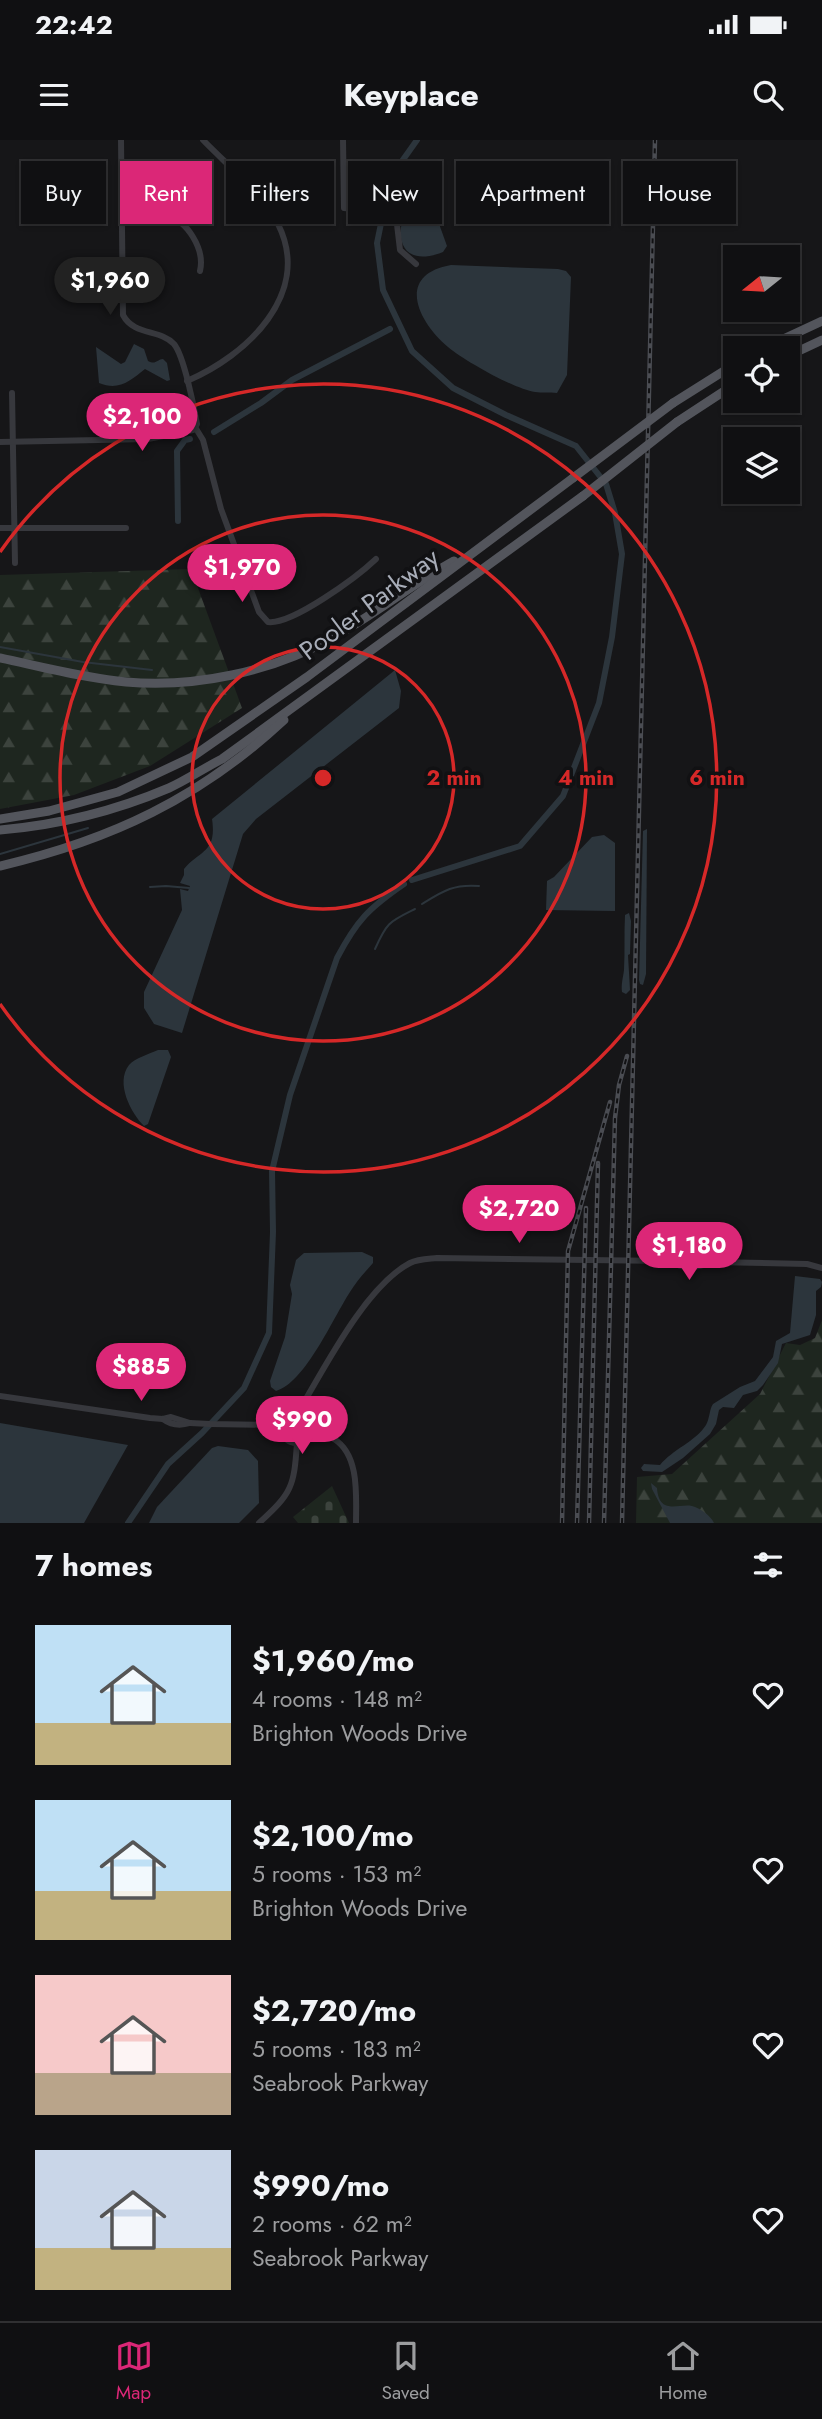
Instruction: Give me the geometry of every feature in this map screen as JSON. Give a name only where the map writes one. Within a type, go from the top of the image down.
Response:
[{"type":"main road","points":[[790,336],[822,321]]},
{"type":"main road","points":[[800,350],[822,340]]},
{"type":"main road","name":"Pooler Parkway","points":[[0,819],[49,811],[106,796],[192,757],[307,677],[673,403],[723,372]]},
{"type":"main road","name":"Pooler Parkway","points":[[0,830],[72,820],[173,786],[222,759],[583,496],[677,422],[723,392]]},
{"type":"main road","points":[[0,658],[126,682],[173,683],[213,678],[272,663],[332,638],[449,563],[489,541]]},
{"type":"main road","points":[[0,866],[79,845],[174,802],[199,788],[240,758],[318,688]]},
{"type":"street","points":[[121,140],[121,161]]},
{"type":"street","points":[[187,381],[231,358],[257,333],[277,303],[286,272],[285,246],[277,223],[261,200],[203,140]]},
{"type":"street","points":[[343,140],[344,208],[396,216],[400,250],[416,264]]},
{"type":"street","points":[[121,224],[123,315],[137,329],[174,344],[187,381],[197,424],[195,427],[202,440],[226,527],[259,612],[268,622],[277,623],[320,601],[376,559]]},
{"type":"street","points":[[180,224],[199,247],[202,261],[200,271]]},
{"type":"street","points":[[12,393],[15,563]]},
{"type":"street","points":[[0,442],[154,439],[195,427]]},
{"type":"street","points":[[0,528],[126,528]]},
{"type":"street","points":[[300,1409],[352,1322],[393,1274],[412,1262],[437,1258],[668,1261],[684,1256],[701,1257],[712,1262]]},
{"type":"street","points":[[668,1261],[690,1268],[712,1262],[807,1264],[822,1268]]},
{"type":"street","points":[[0,1396],[171,1418],[190,1423],[281,1425]]},
{"type":"street","points":[[300,1409],[313,1419],[313,1430],[307,1439],[297,1443],[285,1437],[281,1425],[289,1411],[300,1409]]},
{"type":"street","points":[[313,1430],[336,1440],[345,1450],[356,1485],[356,1523]]},
{"type":"street","points":[[259,1523],[281,1503],[290,1490],[295,1476],[297,1443]]},
{"type":"green space","points":[[191,569],[242,708],[150,766],[74,795],[0,809],[0,575]]},
{"type":"green space","points":[[822,1320],[822,1523],[636,1523],[637,1477],[672,1474],[760,1394],[786,1343],[800,1345],[815,1338]]},
{"type":"green space","points":[[332,1486],[349,1523],[298,1523],[293,1517]]},
{"type":"shaded area","points":[[402,224],[439,224],[447,246],[443,252],[426,256],[414,255],[406,250]]},
{"type":"shaded area","points":[[451,265],[558,269],[566,271],[571,277],[567,375],[557,393],[526,390],[503,380],[466,360],[437,337],[421,313],[417,300],[418,289],[423,279],[434,270]]},
{"type":"shaded area","points":[[134,344],[144,349],[148,361],[163,359],[167,363],[170,380],[167,381],[145,369],[129,381],[118,385],[99,383],[96,347],[121,364],[125,362]]},
{"type":"shaded area","points":[[395,670],[401,691],[399,708],[256,819],[243,834],[182,1033],[154,1024],[144,1008],[144,992],[182,910],[180,889],[188,891],[190,886],[180,883],[184,869],[210,845],[212,819]]},
{"type":"shaded area","points":[[647,829],[646,974],[643,985],[639,980],[643,831]]},
{"type":"shaded area","points":[[604,835],[615,843],[615,911],[546,910],[547,881],[592,837]]},
{"type":"shaded area","points":[[629,913],[630,990],[626,994],[622,992],[622,986],[625,915]]},
{"type":"shaded area","points":[[158,1050],[168,1050],[171,1057],[148,1124],[144,1126],[134,1114],[126,1097],[125,1072],[138,1058]]},
{"type":"shaded area","points":[[362,1252],[373,1257],[373,1263],[352,1288],[308,1363],[287,1386],[276,1391],[271,1387],[270,1381],[285,1337],[292,1294],[290,1285],[296,1260],[304,1253]]},
{"type":"shaded area","points":[[795,1276],[820,1279],[822,1282],[816,1291],[816,1315],[810,1335],[782,1344],[778,1363],[763,1385],[757,1391],[743,1395],[734,1408],[723,1407],[719,1410],[716,1424],[710,1434],[683,1458],[662,1472],[643,1471],[641,1468],[644,1464],[660,1465],[696,1436],[706,1425],[713,1404],[755,1381],[773,1357],[776,1341],[790,1333]]},
{"type":"shaded area","points":[[0,1423],[128,1445],[84,1523],[0,1523]]},
{"type":"shaded area","points":[[218,1446],[248,1450],[258,1461],[259,1503],[239,1523],[149,1523],[157,1507],[212,1448]]},
{"type":"shaded area","points":[[651,1483],[657,1488],[661,1502],[670,1506],[695,1507],[708,1515],[714,1523],[670,1523]]},
{"type":"waterway","points":[[412,880],[520,846],[563,796],[599,703],[612,637],[622,554],[615,513],[606,484],[576,446],[453,388],[412,351],[383,290],[377,243],[395,171],[417,140]]},
{"type":"waterway","points":[[214,432],[292,380],[390,329]]},
{"type":"waterway","points":[[178,521],[177,451],[185,440],[190,439]]},
{"type":"waterway","points":[[0,647],[83,662],[152,670]]},
{"type":"waterway","points":[[0,854],[88,828]]},
{"type":"waterway","points":[[128,1523],[168,1464],[202,1433],[244,1388],[269,1333],[273,1232],[272,1171],[290,1095],[337,958],[365,916],[404,884]]},
{"type":"waterway","points":[[422,904],[449,889],[479,886]]},
{"type":"waterway","points":[[150,887],[189,888]]},
{"type":"waterway","points":[[375,949],[390,924],[415,909]]},
{"type":"railway","points":[[622,1523],[655,140]]},
{"type":"railway","points":[[604,1523],[615,1118],[619,1085],[627,1056]]},
{"type":"railway","points":[[562,1523],[568,1251],[610,1102]]},
{"type":"railway","points":[[589,1523],[598,1163]]},
{"type":"railway","points":[[577,1523],[586,1208]]}]
